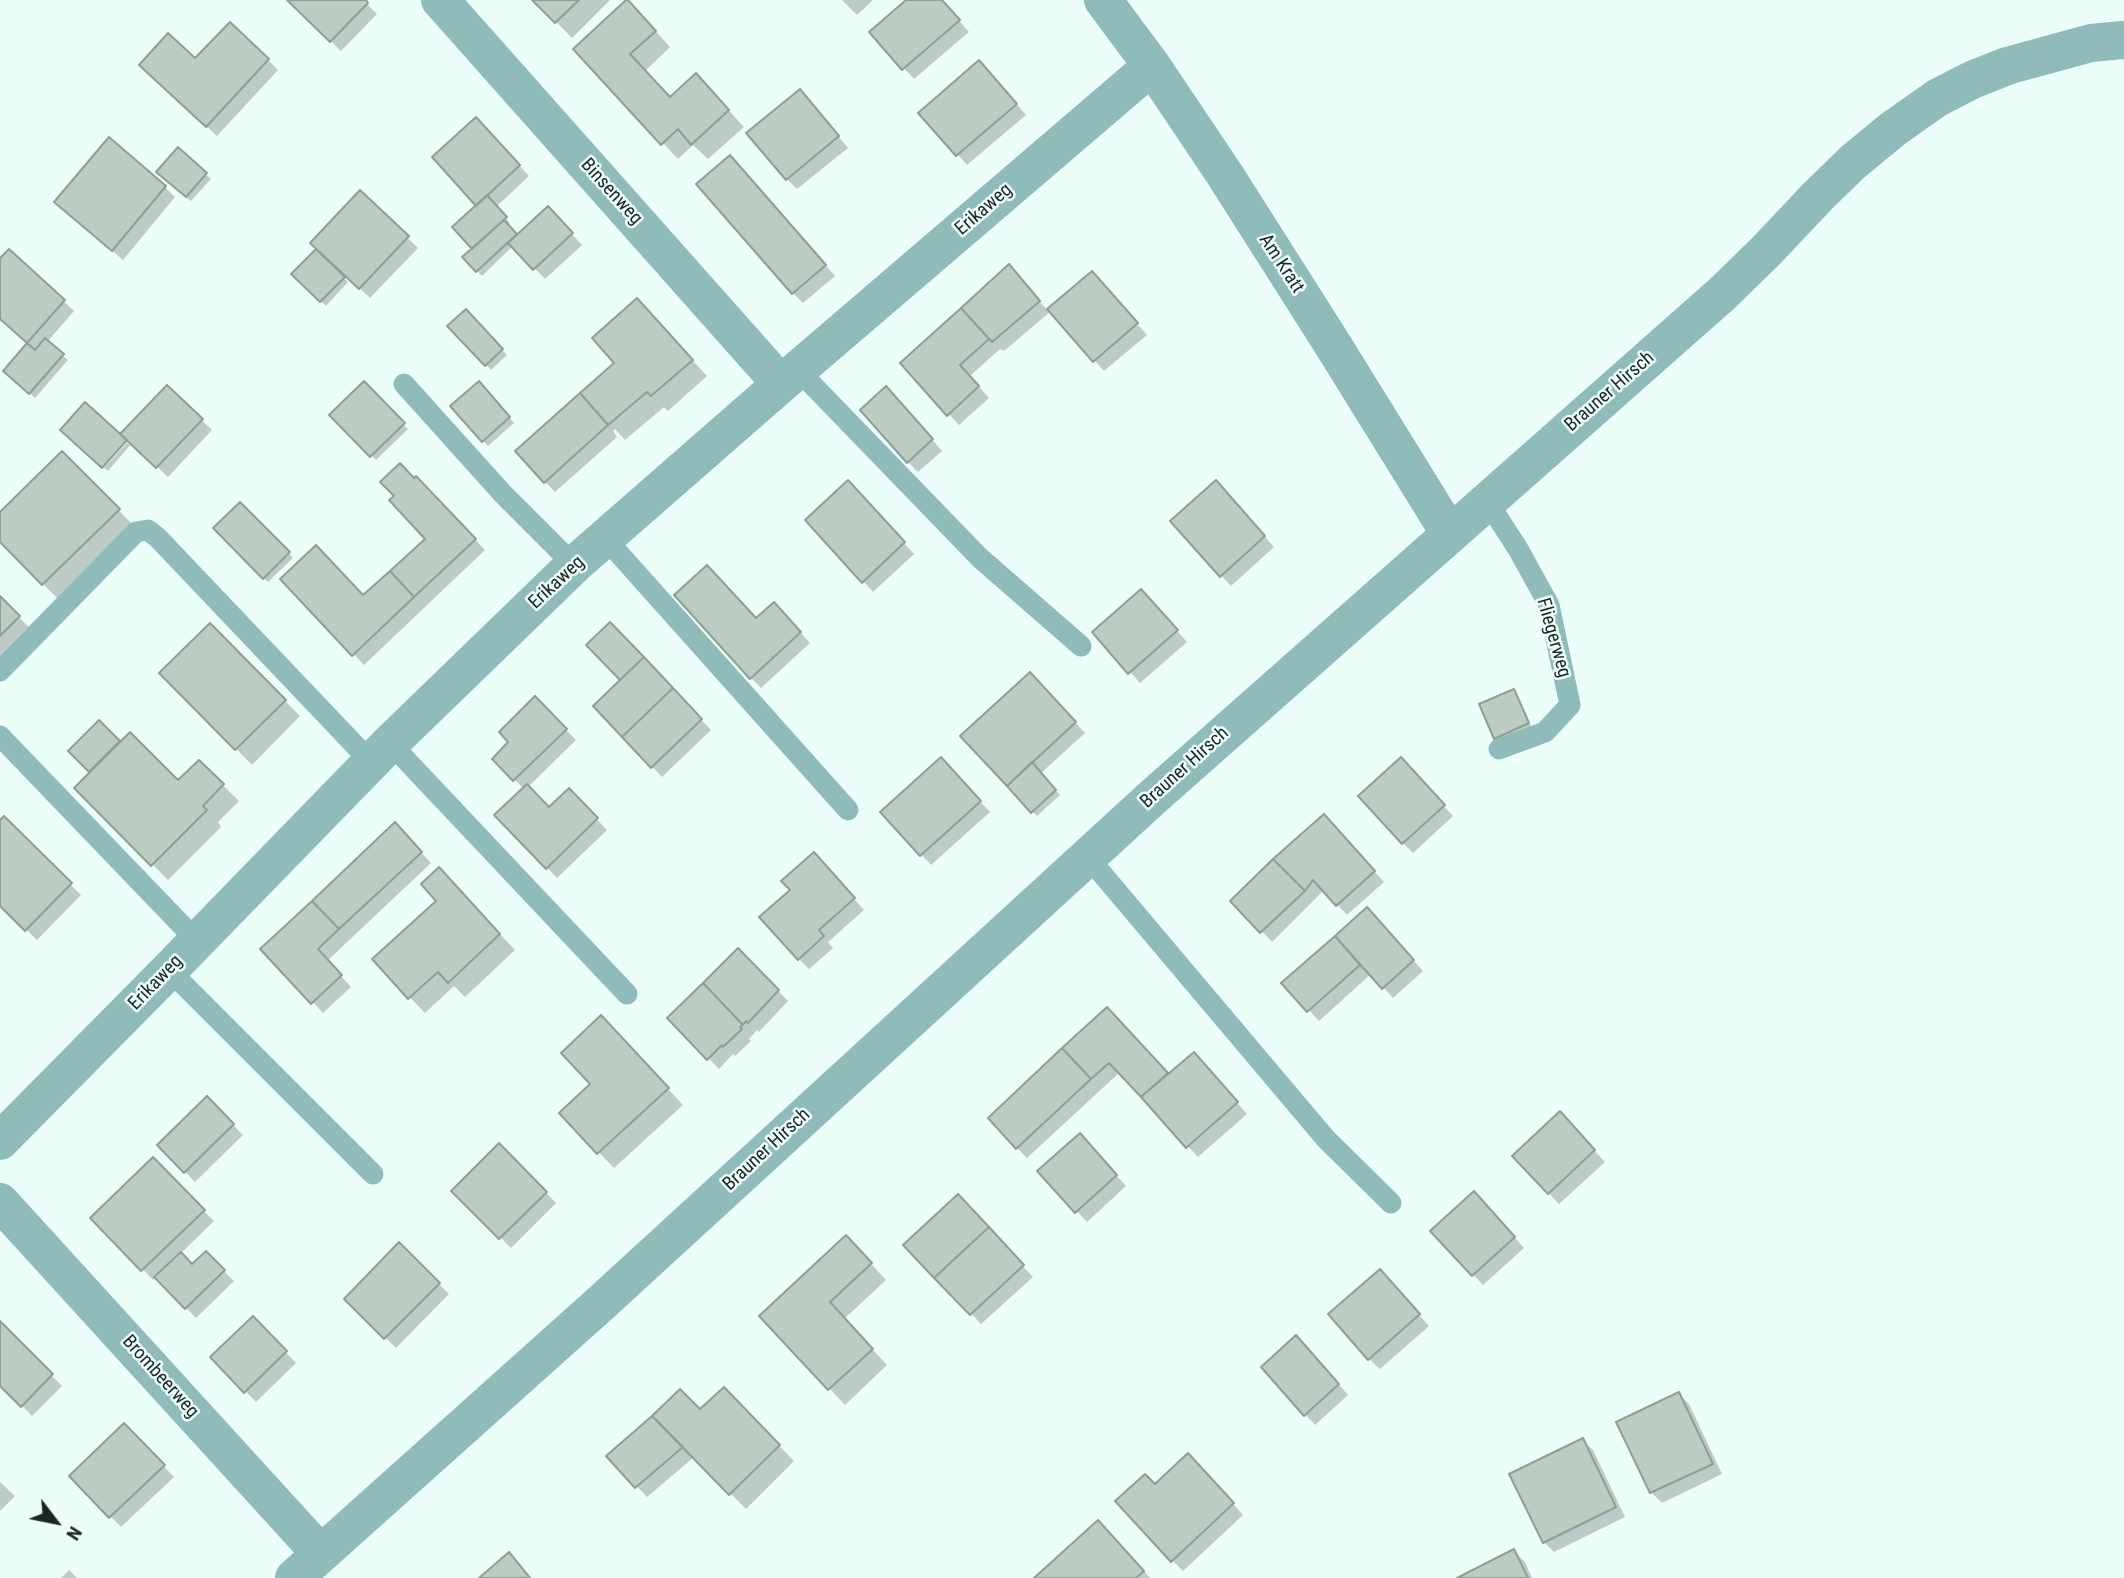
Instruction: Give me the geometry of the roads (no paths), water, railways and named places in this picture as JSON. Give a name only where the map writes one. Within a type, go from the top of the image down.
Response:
[{"type":"street","name":"Binsenweg","points":[[440,0],[789,377]]},
{"type":"street","name":"Am Kratt","points":[[1103,0],[1152,66],[1225,175],[1450,534]]},
{"type":"street","name":"Brauner Hirsch","points":[[307,1565],[609,1296],[1087,856],[1723,293],[1853,162],[1937,98],[1972,80],[2007,66],[2091,43],[2124,40]]},
{"type":"street","name":"Erikaweg","points":[[0,1141],[380,753],[574,565],[1152,66]]},
{"type":"street","name":"Brombeerweg","points":[[0,1202],[307,1565]]},
{"type":"lane","points":[[789,377],[979,558],[1081,646]]},
{"type":"lane","points":[[404,384],[503,494],[574,565]]},
{"type":"lane","name":"Fliegerweg","points":[[1487,501],[1549,605],[1570,705],[1545,732],[1499,749]]},
{"type":"lane","points":[[0,671],[136,532],[148,530],[627,994]]},
{"type":"lane","points":[[605,538],[848,810]]},
{"type":"lane","points":[[0,736],[197,941]]},
{"type":"lane","points":[[1087,856],[1326,1139],[1391,1203]]},
{"type":"lane","points":[[169,970],[373,1174]]}]
